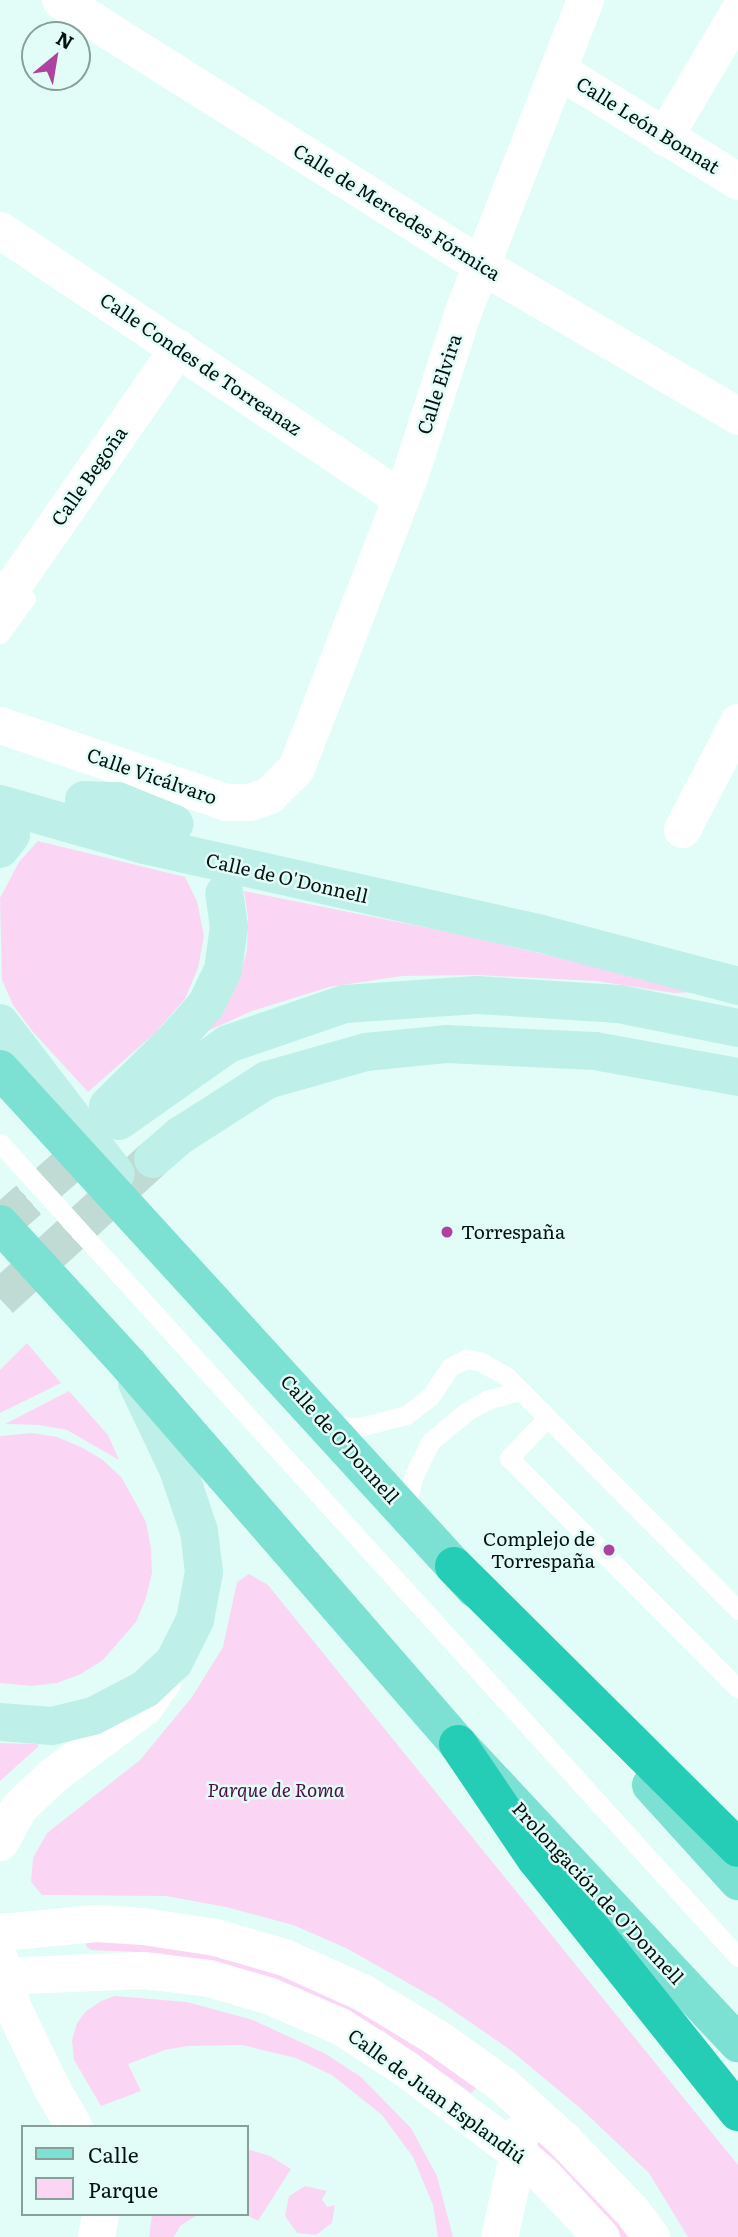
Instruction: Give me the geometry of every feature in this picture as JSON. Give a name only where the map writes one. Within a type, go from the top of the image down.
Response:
[{"type":"highway","points":[[454,1566],[738,1848]]},
{"type":"highway","points":[[458,1744],[536,1858],[738,2112]]},
{"type":"main road","name":"Calle de O'Donnell","points":[[0,1069],[35,1088],[212,1298],[738,1881]]},
{"type":"main road","points":[[0,1224],[129,1365],[458,1744]]},
{"type":"main road","name":"Prolongación de O'Donnell","points":[[458,1744],[738,2043]]},
{"type":"street","name":"Calle de Mercedes Fórmica","points":[[60,0],[481,265],[738,416]]},
{"type":"street","name":"Calle Elvira","points":[[296,768],[401,498],[481,265],[585,0]]},
{"type":"street","points":[[664,137],[738,12]]},
{"type":"street","name":"Calle León Bonnat","points":[[558,69],[738,181]]},
{"type":"street","name":"Calle Condes de Torreanaz","points":[[5,244],[178,348],[401,498]]},
{"type":"street","name":"Calle Begoña","points":[[13,601],[178,348]]},
{"type":"street","points":[[682,829],[726,776],[738,722]]},
{"type":"street","name":"Calle Vicálvaro","points":[[0,725],[226,802],[249,802],[269,794],[296,768]]},
{"type":"street","points":[[84,800],[118,801],[176,824]]},
{"type":"street","name":"Calle de O'Donnell","points":[[3,823],[144,845],[538,933],[738,986]]},
{"type":"street","points":[[224,893],[229,927],[223,970],[206,1005],[113,1114],[228,1044],[345,1004],[477,995],[619,1004],[738,1028]]},
{"type":"street","points":[[0,1023],[35,1088]]},
{"type":"street","points":[[153,1159],[181,1135],[267,1080],[366,1052],[446,1044],[595,1051],[738,1077]]},
{"type":"street","points":[[0,1842],[18,1808],[53,1775],[144,1707],[174,1662],[195,1620],[204,1572],[199,1531],[178,1469],[129,1365]]},
{"type":"street","points":[[0,1722],[52,1726],[93,1716],[145,1689],[174,1662]]},
{"type":"street","points":[[0,1932],[96,1923],[143,1926],[215,1937],[284,1956],[362,1992],[436,2037],[502,2084],[574,2150],[631,2210],[651,2237]]},
{"type":"street","name":"Calle de Juan Esplandiú","points":[[1,1971],[142,1970],[209,1978],[271,1996],[340,2026],[405,2067],[518,2153],[544,2176],[601,2237]]},
{"type":"street","points":[[1,1971],[12,2006],[51,2087],[73,2125]]},
{"type":"street","points":[[499,2237],[518,2153],[517,2109],[502,2084]]},
{"type":"street","points":[[96,2237],[100,2216]]},
{"type":"lane","points":[[0,634],[13,601]]},
{"type":"lane","points":[[0,707],[132,752]]},
{"type":"lane","points":[[0,1143],[738,1956]]},
{"type":"lane","points":[[327,1424],[359,1427],[406,1415],[430,1397],[450,1367],[466,1359],[479,1361],[506,1376],[738,1611]]},
{"type":"lane","points":[[409,1517],[409,1496],[414,1475],[430,1442],[466,1412],[487,1400],[518,1391]]},
{"type":"lane","points":[[546,1419],[509,1458],[738,1689]]},
{"type":"green space","points":[[38,841],[185,877],[197,901],[204,936],[198,968],[185,999],[156,1032],[88,1092],[33,1032],[13,1005],[2,980],[0,898],[19,862]]},
{"type":"green space","points":[[244,891],[463,935],[700,992],[674,993],[596,981],[477,975],[402,976],[329,987],[252,1011],[201,1034],[238,982],[247,950],[248,918]]},
{"type":"green space","points":[[27,1343],[61,1383],[0,1413],[0,1370]]},
{"type":"green space","points":[[69,1391],[108,1435],[119,1460],[67,1430],[39,1425],[5,1424]]},
{"type":"green space","points":[[32,1433],[57,1437],[81,1447],[103,1460],[122,1478],[146,1522],[152,1573],[136,1622],[103,1660],[81,1674],[57,1683],[31,1686],[0,1683],[0,1436]]},
{"type":"green space","name":"Parque de Roma","points":[[249,1574],[268,1585],[738,2165],[738,2237],[688,2237],[649,2173],[580,2108],[509,2049],[438,2000],[346,1948],[293,1925],[226,1907],[166,1896],[42,1895],[31,1882],[33,1858],[47,1833],[140,1760],[192,1697],[223,1647],[237,1582]]},
{"type":"green space","points":[[0,1743],[37,1744],[39,1746],[0,1781]]},
{"type":"green space","points":[[88,1941],[159,1942],[278,1970],[392,2025],[477,2088],[471,2093],[383,2031],[296,1987],[218,1963],[158,1953],[91,1950],[86,1946]]},
{"type":"green space","points":[[115,1996],[187,2002],[253,2020],[326,2054],[361,2077],[411,2128],[437,2176],[453,2237],[438,2237],[433,2205],[413,2157],[382,2115],[332,2075],[296,2058],[242,2045],[188,2046],[165,2050],[128,2064],[141,2091],[101,2106],[74,2060],[72,2040],[77,2023],[85,2012],[101,2001]]},
{"type":"green space","points":[[540,2141],[632,2237],[621,2237],[538,2150],[537,2144]]},
{"type":"green space","points":[[248,2149],[270,2156],[291,2169],[258,2221],[248,2216]]},
{"type":"green space","points":[[305,2186],[327,2191],[322,2199],[327,2207],[335,2205],[332,2223],[316,2235],[297,2233],[285,2216],[289,2196]]},
{"type":"green space","points":[[152,2216],[196,2216],[180,2226],[174,2237],[149,2237]]},
{"type":"tunnel","points":[[0,1225],[104,1134]]},
{"type":"tunnel","points":[[0,1299],[153,1159]]},
{"type":"place","name":"Torrespaña","points":[[447,1232]]},
{"type":"place","name":"Complejo de Torrespaña","points":[[609,1550]]}]
